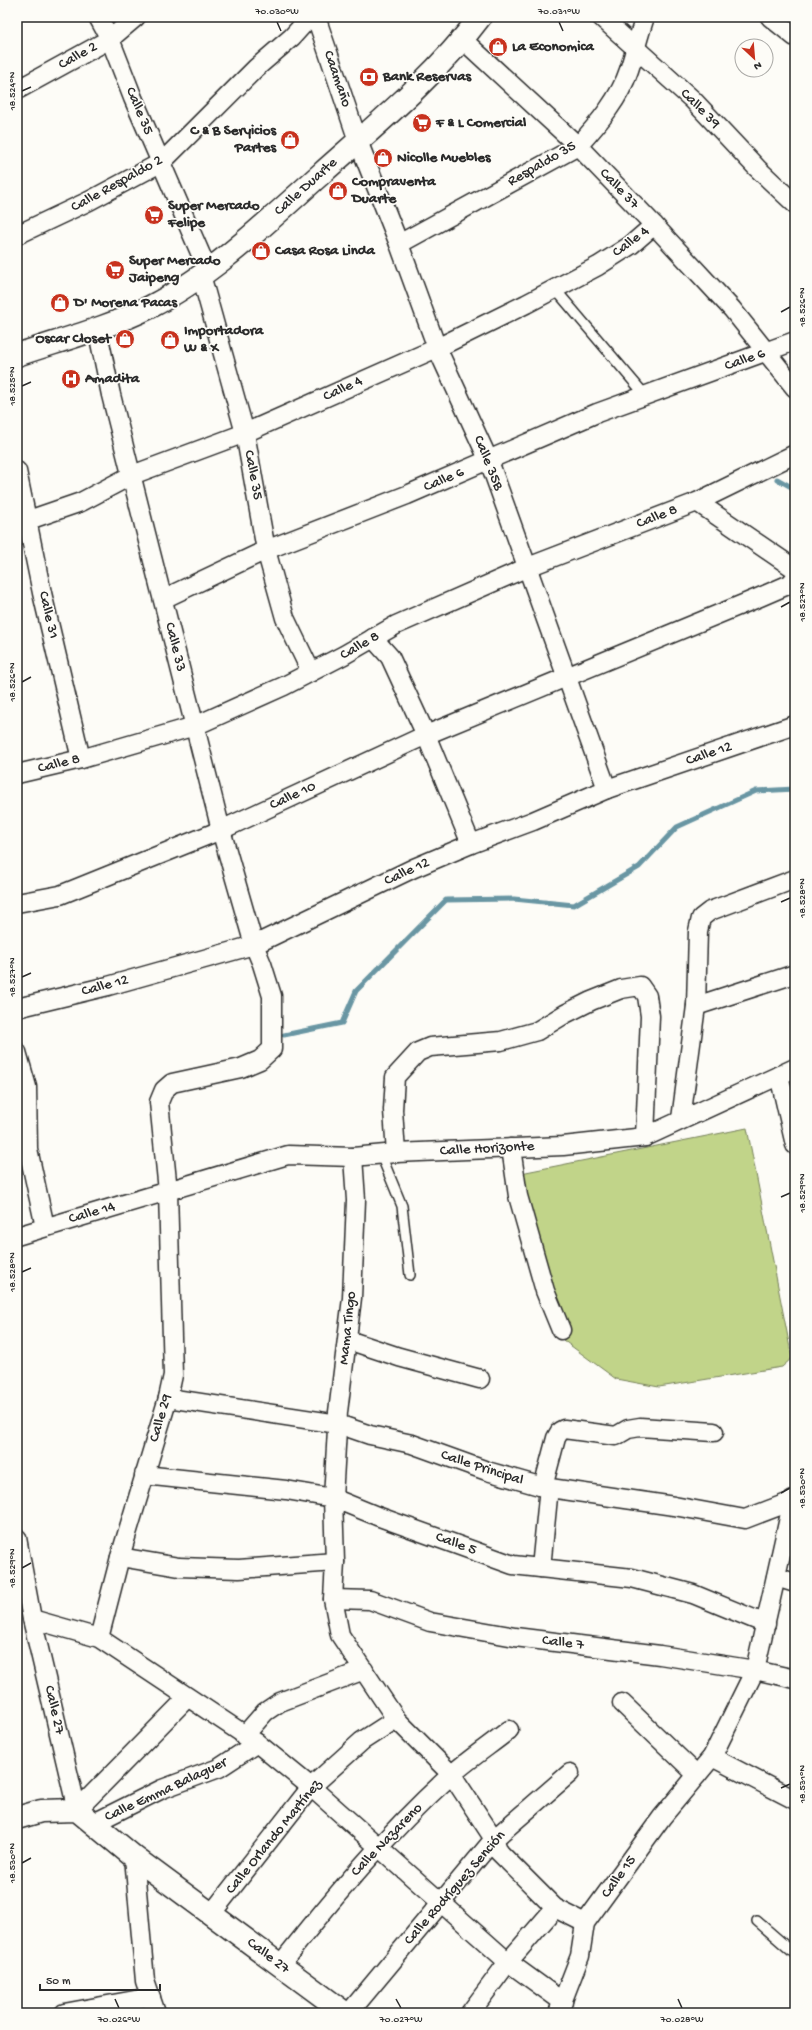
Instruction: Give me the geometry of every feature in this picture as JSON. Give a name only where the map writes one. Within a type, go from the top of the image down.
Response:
[{"type":"street","name":"Calle 35","points":[[98,17],[110,39],[133,98],[162,162],[204,273],[245,433],[266,550],[285,618],[312,672]]},
{"type":"street","name":"Calle 2","points":[[17,90],[110,39],[136,17]]},
{"type":"street","name":"Calle Respaldo 2","points":[[17,235],[89,201],[162,162],[256,68],[292,37],[310,17]]},
{"type":"street","name":"Caamaño","points":[[316,17],[358,141]]},
{"type":"street","name":"Calle 39","points":[[601,17],[635,49],[694,100],[757,168],[795,204]]},
{"type":"street","name":"Respaldo 35","points":[[400,244],[578,146],[593,130],[622,87],[629,70],[645,17]]},
{"type":"street","points":[[773,18],[795,37]]},
{"type":"street","name":"Calle Duarte","points":[[17,356],[97,328],[150,307],[204,273],[259,229],[358,141],[437,67],[469,26]]},
{"type":"street","name":"Calle 37","points":[[469,26],[578,146],[732,309],[768,352],[795,388]]},
{"type":"street","name":"Calle 35B","points":[[358,141],[400,244],[437,348],[489,461],[607,789]]},
{"type":"street","name":"Calle 4","points":[[22,522],[80,502],[132,475],[245,433],[437,348],[598,266],[631,245],[654,225]]},
{"type":"street","name":"Calle 33","points":[[97,328],[111,394],[221,830],[254,945],[262,964]]},
{"type":"street","name":"Calle 6","points":[[163,599],[266,550],[407,495],[489,461],[597,413],[795,341]]},
{"type":"street","name":"Calle 8","points":[[17,774],[81,759],[195,726],[312,672],[396,625],[528,567],[697,502],[795,454]]},
{"type":"street","name":"Calle 31","points":[[17,471],[22,522],[81,759]]},
{"type":"street","points":[[697,502],[795,569]]},
{"type":"street","name":"Calle 10","points":[[17,903],[60,895],[221,830],[426,735],[790,584],[795,578]]},
{"type":"street","points":[[373,638],[390,657],[426,735],[471,844]]},
{"type":"street","name":"Calle 12","points":[[17,1008],[108,986],[254,945],[414,868],[471,844],[607,789],[795,725]]},
{"type":"street","points":[[681,1119],[696,1006],[698,931],[701,918],[710,911],[795,879]]},
{"type":"street","name":"Calle 29","points":[[99,1638],[120,1557],[168,1398],[173,1375],[168,1191],[159,1102],[164,1090],[172,1083],[241,1068],[260,1060],[272,1049],[272,996],[262,964]]},
{"type":"street","points":[[696,1006],[795,974]]},
{"type":"street","points":[[388,1154],[395,1077],[418,1052],[430,1047],[501,1041],[537,1031],[565,1014],[591,1001],[621,990],[640,986],[647,996],[650,1016],[645,1137]]},
{"type":"street","points":[[17,1052],[27,1088],[28,1149],[45,1227]]},
{"type":"street","points":[[787,1072],[795,1145]]},
{"type":"street","name":"Calle Horizonte","points":[[168,1191],[288,1155],[353,1157],[562,1146],[645,1137],[681,1119],[787,1072]]},
{"type":"street","points":[[512,1148],[518,1196],[545,1291],[561,1330]]},
{"type":"street","name":"Mama Tingo","points":[[353,1157],[356,1200],[352,1298],[338,1412],[332,1498],[335,1562],[333,1598],[340,1635],[396,1719],[452,1775],[494,1839],[499,1852],[555,1908],[585,1923]]},
{"type":"street","name":"Calle 14","points":[[17,1236],[168,1191]]},
{"type":"street","points":[[348,1340],[399,1357],[480,1379]]},
{"type":"street","name":"Calle Principal","points":[[168,1398],[338,1424],[370,1435],[412,1444],[487,1471],[546,1487],[674,1506],[745,1519],[794,1500]]},
{"type":"street","points":[[541,1568],[546,1487],[556,1438],[560,1431],[564,1429],[616,1436],[628,1429],[640,1427],[714,1432]]},
{"type":"street","name":"Calle 5","points":[[144,1475],[286,1490],[332,1498],[376,1516],[513,1565],[632,1578],[693,1594],[766,1624]]},
{"type":"street","name":"Calle 15","points":[[560,2007],[580,1956],[585,1923],[662,1817],[712,1757],[755,1670],[794,1500]]},
{"type":"street","name":"Calle 27","points":[[17,1538],[27,1613],[77,1810],[134,1857],[212,1913],[345,2013]]},
{"type":"street","points":[[120,1557],[179,1567],[239,1569],[335,1562]]},
{"type":"street","points":[[776,1577],[795,1582]]},
{"type":"street","name":"Calle 7","points":[[333,1598],[370,1600],[430,1622],[515,1637],[755,1670],[795,1680]]},
{"type":"street","points":[[27,1613],[99,1638],[250,1740],[312,1787],[560,2007]]},
{"type":"street","name":"Calle Emma Balaguer","points":[[94,1823],[162,1789],[219,1768],[250,1740],[265,1712],[280,1702],[364,1670]]},
{"type":"street","points":[[17,1818],[41,1811],[77,1810],[187,1698]]},
{"type":"street","points":[[622,1703],[697,1775]]},
{"type":"street","name":"Calle Orlando Martínez","points":[[212,1913],[312,1787],[362,1741],[396,1719]]},
{"type":"street","name":"Calle Nazareno","points":[[280,1965],[340,1889],[378,1847],[452,1775],[509,1730]]},
{"type":"street","points":[[712,1757],[795,1800]]},
{"type":"street","name":"Calle Rodríguez Sención","points":[[349,2013],[494,1839],[570,1773]]},
{"type":"street","points":[[64,2013],[154,2005],[146,1981],[134,1857]]},
{"type":"street","points":[[470,2013],[508,1962],[555,1908]]},
{"type":"lane","points":[[555,289],[645,395]]},
{"type":"lane","points":[[388,1154],[402,1206],[410,1275]]},
{"type":"lane","points":[[757,1922],[795,1954]]},
{"type":"green space","points":[[747,1128],[792,1358],[782,1367],[659,1387],[616,1379],[563,1340],[547,1307],[521,1173]]},
{"type":"waterway","points":[[777,479],[795,489]]},
{"type":"waterway","points":[[284,1035],[342,1023],[356,991],[446,900],[514,899],[574,905],[639,867],[677,827],[756,791],[795,789]]},
{"type":"place","name":"La Economica","points":[[498,47]]},
{"type":"place","name":"Bank Reservas","points":[[369,77]]},
{"type":"place","name":"F & L Comercial","points":[[422,123]]},
{"type":"place","name":"C & B Seryicios Partes","points":[[290,140]]},
{"type":"place","name":"Nicolle Muebles","points":[[383,158]]},
{"type":"place","name":"Compraventa Duarte","points":[[338,191]]},
{"type":"place","name":"Super Mercado Felipe","points":[[154,215]]},
{"type":"place","name":"Casa Rosa Linda","points":[[261,251]]},
{"type":"place","name":"Super Mercado Jaipeng","points":[[115,270]]},
{"type":"place","name":"D' Morena Pacas","points":[[60,303]]},
{"type":"place","name":"Oscar Closet","points":[[125,339]]},
{"type":"place","name":"Importadora W & X","points":[[170,340]]},
{"type":"place","name":"Amadita","points":[[71,379]]}]
